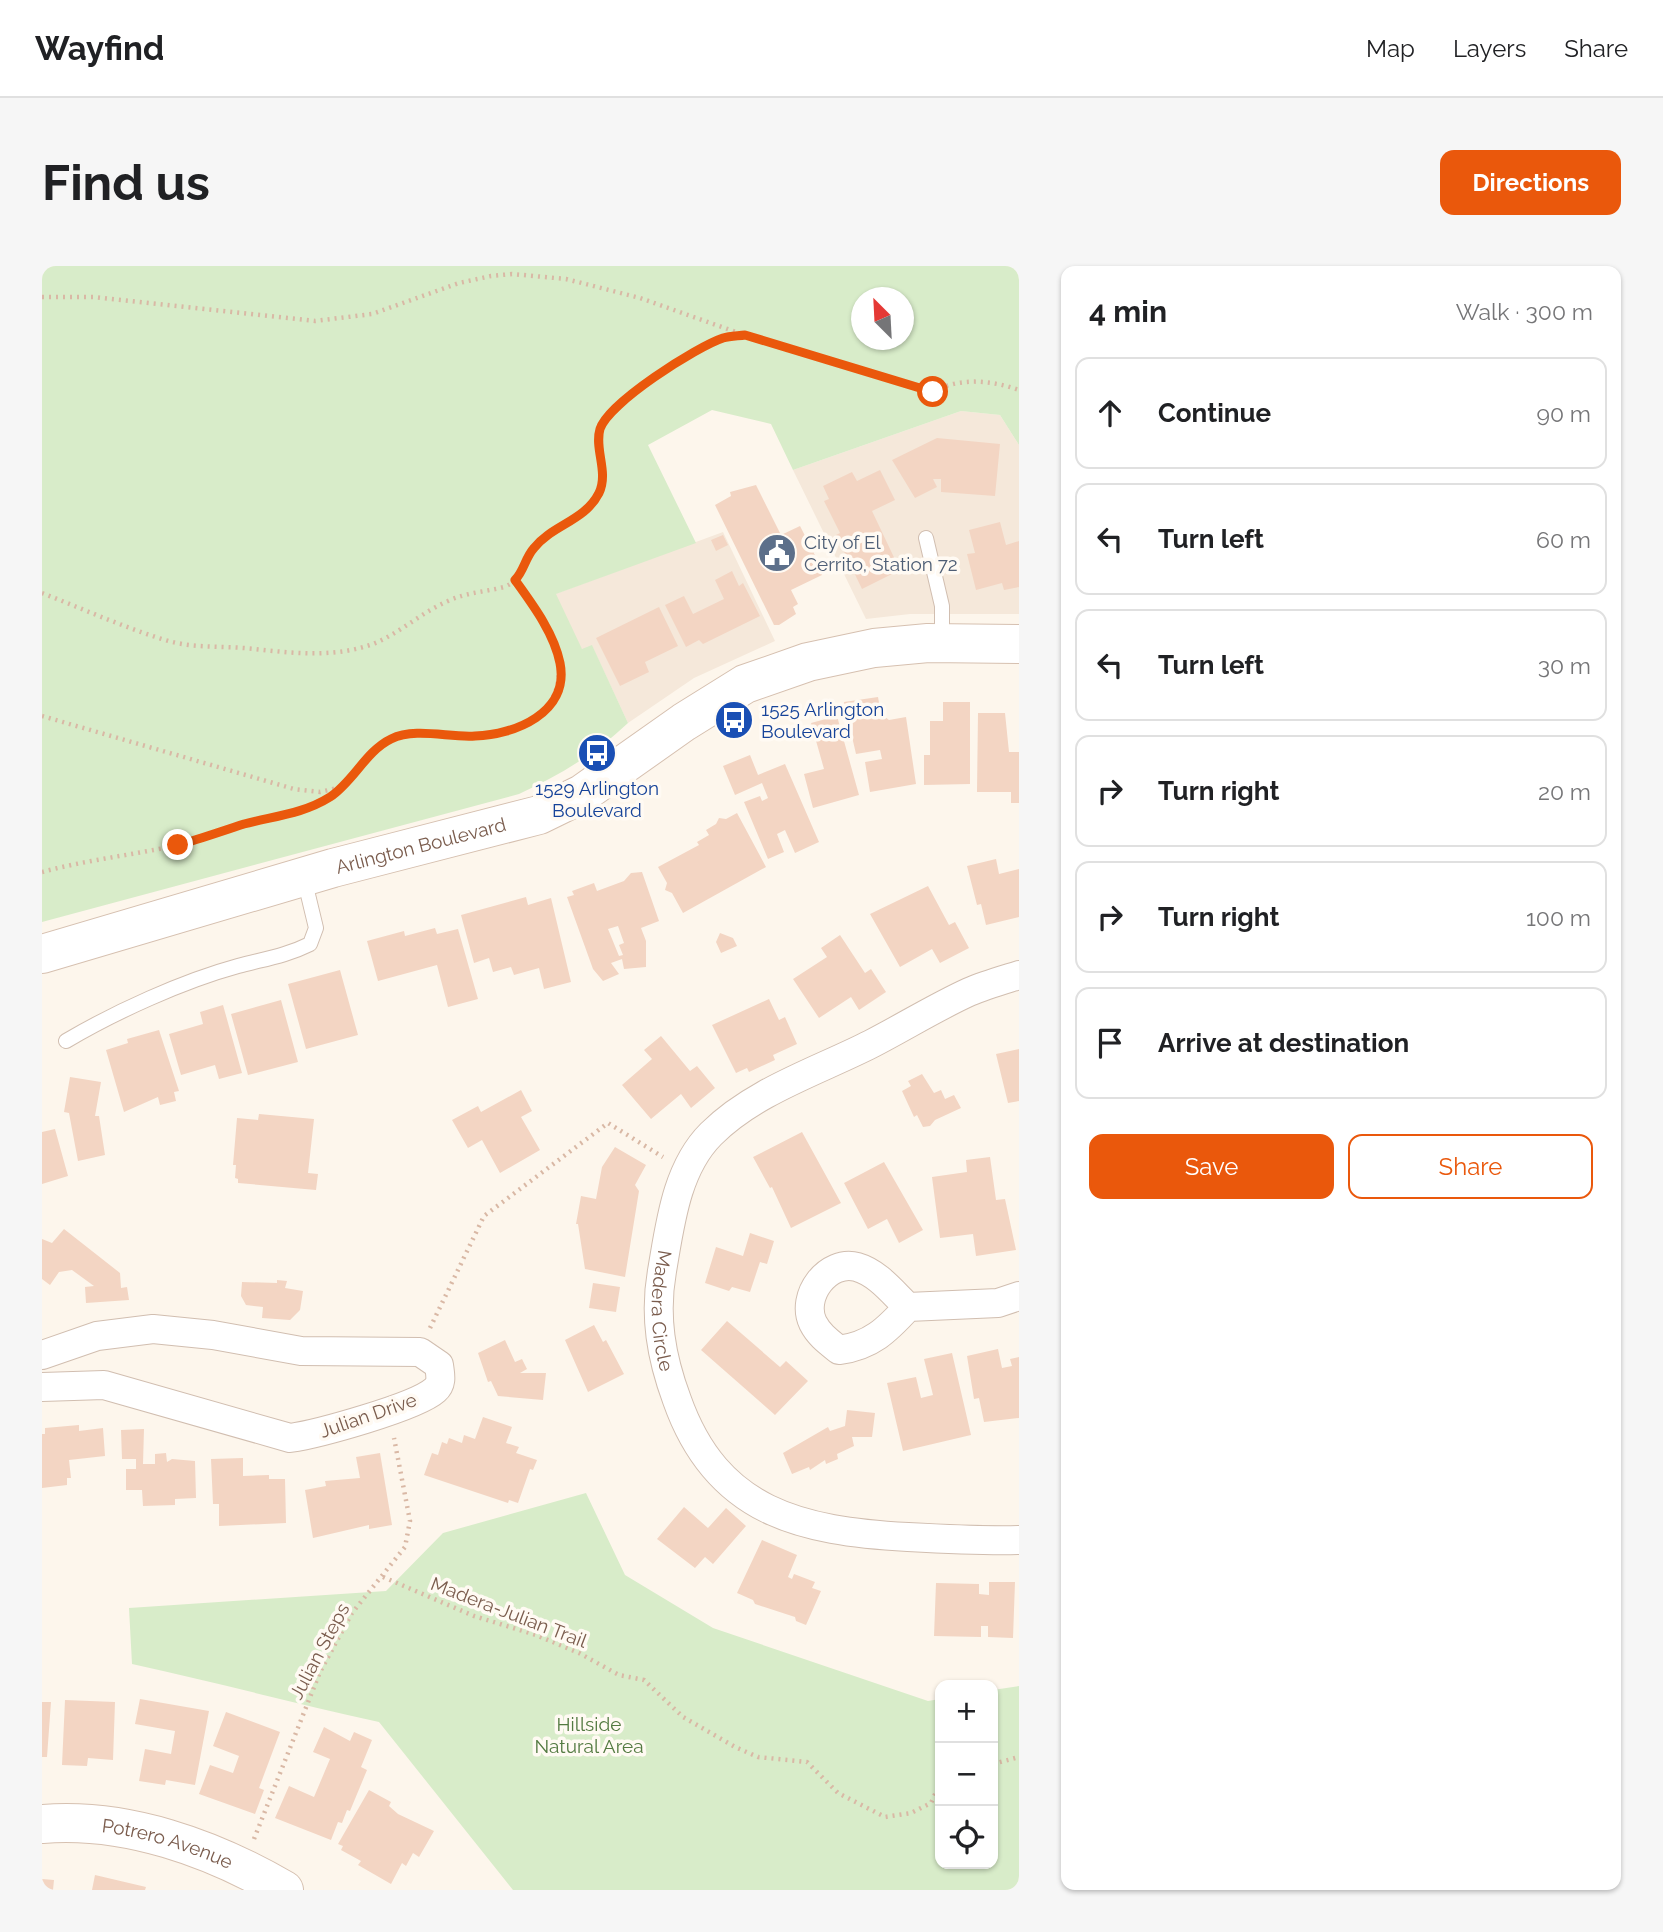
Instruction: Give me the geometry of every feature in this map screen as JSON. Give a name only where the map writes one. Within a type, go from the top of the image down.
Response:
[{"type":"main road","name":"Arlington Boulevard","points":[[42,954],[304,877],[539,815],[582,794],[684,722],[746,684],[808,662],[874,648],[942,643],[1019,644]]},
{"type":"main road","name":"Potrero Avenue","points":[[42,1824],[66,1822],[142,1832],[214,1853],[269,1881]]},
{"type":"street","name":"Madera Circle","points":[[1019,975],[970,991],[868,1046],[839,1057],[745,1108],[710,1135],[685,1171],[670,1224],[657,1297],[661,1344],[685,1423],[710,1461],[737,1489],[773,1512],[807,1526],[852,1534],[1019,1540]]},
{"type":"street","points":[[908,1307],[998,1303],[1019,1296]]},
{"type":"street","points":[[42,1355],[97,1336],[153,1329],[213,1335],[301,1351],[420,1352]]},
{"type":"street","name":"Julian Drive","points":[[42,1387],[104,1385],[290,1438],[309,1435],[389,1409],[436,1389],[441,1379],[439,1365],[420,1352]]},
{"type":"lane","points":[[926,538],[942,606],[942,643]]},
{"type":"lane","points":[[66,1041],[110,1016],[237,967],[285,957],[310,944],[316,928],[304,877]]},
{"type":"path","points":[[42,297],[93,297],[315,321],[372,314],[459,283],[512,274],[566,279],[933,392],[948,384],[962,381],[982,382],[1019,390]]},
{"type":"path","points":[[42,593],[166,641],[190,646],[310,654],[370,645],[444,603],[484,589],[505,586],[515,580],[534,547],[581,515],[599,493],[602,483],[599,434],[602,423],[614,407],[699,349],[725,337],[745,335]]},
{"type":"path","points":[[42,872],[178,845],[243,825],[296,813],[323,802],[342,787],[372,754],[394,737],[412,733],[467,737],[505,732],[529,723],[547,707],[559,686],[561,666],[549,634],[515,580]]},
{"type":"path","points":[[42,716],[124,743],[293,789],[320,792],[342,787]]},
{"type":"path","points":[[420,1352],[484,1216],[608,1123],[685,1171]]},
{"type":"path","name":"Julian Steps","points":[[269,1881],[253,1842],[304,1706],[352,1613],[405,1547],[410,1521],[389,1409]]},
{"type":"path","name":"Madera-Julian Trail","points":[[383,1577],[474,1616],[569,1648],[619,1675],[644,1680],[683,1717],[725,1741],[758,1758],[807,1762],[838,1793],[885,1817],[911,1813],[931,1803],[935,1794]]},
{"type":"path","points":[[998,1763],[1019,1757]]},
{"type":"shaded area","points":[[961,411],[1000,415],[1019,445],[1019,614],[910,614],[866,619],[793,470]]},
{"type":"shaded area","points":[[723,532],[775,641],[694,678],[628,723],[592,646],[582,650],[555,594]]},
{"type":"green space","points":[[42,266],[1019,266],[1019,445],[1000,415],[961,411],[793,470],[771,424],[712,410],[648,445],[696,543],[556,594],[582,649],[592,645],[628,723],[590,754],[519,794],[42,922]]},
{"type":"green space","name":"Hillside Natural Area","points":[[586,1493],[625,1575],[713,1628],[928,1701],[935,1700],[935,1869],[998,1869],[998,1689],[1019,1686],[1019,1890],[513,1890],[379,1722],[132,1664],[129,1608],[386,1591],[443,1533]]},
{"type":"building","points":[[937,438],[1000,444],[995,496],[941,492],[941,479],[933,479],[937,487],[915,498],[892,460]]},
{"type":"building","points":[[880,470],[895,500],[872,511],[900,570],[862,589],[836,535],[840,533],[824,501],[829,499],[823,486],[852,472],[857,481]]},
{"type":"building","name":"City of El Cerrito, Station 72","points":[[756,485],[781,535],[800,526],[823,571],[822,575],[791,590],[798,604],[793,607],[796,614],[779,625],[774,625],[715,505],[731,496],[730,492]]},
{"type":"building","points":[[1000,522],[1006,545],[1019,541],[1019,587],[1004,590],[1002,583],[976,590],[967,554],[975,553],[969,530]]},
{"type":"building","points":[[723,535],[728,545],[716,551],[711,540]]},
{"type":"building","points":[[732,571],[739,586],[743,583],[760,616],[703,644],[699,640],[686,647],[665,605],[684,596],[693,614],[724,599],[715,580]]},
{"type":"building","points":[[659,607],[678,646],[645,662],[649,672],[620,686],[596,638]]},
{"type":"building","points":[[878,697],[881,714],[889,720],[906,717],[916,784],[870,792],[865,762],[882,759],[880,750],[856,754],[844,702]]},
{"type":"building","points":[[943,702],[970,702],[970,784],[924,785],[924,755],[930,755],[930,721],[943,721]]},
{"type":"building","points":[[978,713],[1005,713],[1009,752],[1019,752],[1019,803],[1011,803],[1011,792],[977,792]]},
{"type":"building","points":[[837,716],[859,795],[813,808],[804,774],[824,769],[811,723]]},
{"type":"building","points":[[750,755],[758,775],[785,764],[819,842],[795,853],[785,830],[777,834],[784,852],[768,859],[744,802],[760,796],[762,801],[768,798],[762,783],[735,795],[723,766]]},
{"type":"building","points":[[737,813],[766,867],[683,913],[672,893],[665,890],[667,883],[658,867],[699,845],[697,842],[709,835],[706,830],[716,824],[719,818],[726,819]]},
{"type":"building","points":[[996,859],[999,874],[1019,869],[1019,917],[986,925],[981,904],[977,905],[967,866]]},
{"type":"building","points":[[642,872],[659,921],[641,928],[646,941],[646,967],[624,969],[622,959],[611,963],[619,974],[603,981],[593,969],[567,897],[574,895],[572,891],[594,883],[597,891],[624,881],[631,873]],"holes":[[[618,926],[624,943],[619,945],[623,955],[619,956],[608,929]]]},
{"type":"building","points":[[928,886],[949,925],[955,922],[969,948],[940,963],[932,949],[900,967],[870,914]]},
{"type":"building","points":[[526,897],[528,905],[551,898],[571,982],[544,989],[539,968],[514,975],[511,967],[493,972],[489,958],[474,963],[461,915]]},
{"type":"building","points":[[435,928],[437,934],[458,929],[478,999],[448,1007],[437,965],[378,981],[367,941],[404,931],[405,936]]},
{"type":"building","points":[[720,933],[733,938],[737,946],[721,953],[716,942]]},
{"type":"building","points":[[840,935],[865,973],[871,969],[886,992],[859,1010],[851,997],[819,1018],[793,979],[827,957],[821,948]]},
{"type":"building","points":[[340,970],[358,1035],[306,1049],[288,984]]},
{"type":"building","points":[[769,999],[779,1020],[785,1017],[797,1044],[773,1055],[775,1060],[749,1072],[747,1068],[736,1073],[712,1025]]},
{"type":"building","points":[[281,1000],[298,1062],[248,1075],[231,1014]]},
{"type":"building","points":[[223,1005],[242,1073],[219,1079],[215,1065],[181,1075],[169,1034],[203,1024],[200,1012]]},
{"type":"building","points":[[159,1030],[179,1091],[174,1092],[176,1101],[160,1105],[158,1097],[124,1112],[106,1050],[128,1043],[127,1039]]},
{"type":"building","points":[[661,1036],[690,1071],[697,1066],[715,1088],[691,1108],[681,1094],[651,1119],[622,1085],[652,1059],[644,1050]]},
{"type":"building","points":[[1019,1049],[1019,1101],[1008,1103],[996,1054]]},
{"type":"building","points":[[922,1074],[934,1093],[941,1090],[945,1099],[954,1095],[961,1108],[935,1120],[930,1126],[923,1127],[917,1115],[914,1117],[902,1091],[911,1086],[908,1081]]},
{"type":"building","points":[[70,1077],[101,1082],[95,1116],[99,1116],[105,1155],[78,1161],[69,1113],[64,1112]]},
{"type":"building","points":[[521,1090],[532,1111],[521,1117],[540,1150],[500,1173],[482,1140],[468,1148],[452,1120],[478,1106],[481,1112]]},
{"type":"building","points":[[259,1114],[314,1119],[308,1173],[318,1174],[316,1190],[238,1183],[235,1178],[236,1165],[233,1165],[237,1118],[258,1120]]},
{"type":"building","points":[[55,1129],[68,1176],[42,1184],[42,1132]]},
{"type":"building","points":[[802,1132],[841,1203],[791,1228],[772,1187],[770,1188],[753,1157]]},
{"type":"building","points":[[615,1147],[646,1165],[635,1185],[639,1191],[625,1277],[585,1269],[576,1224],[581,1196],[596,1199],[602,1167]]},
{"type":"building","points":[[990,1157],[996,1200],[1005,1199],[1016,1250],[976,1256],[973,1234],[940,1238],[932,1177],[967,1172],[966,1160]]},
{"type":"building","points":[[884,1162],[923,1230],[899,1243],[887,1219],[868,1229],[844,1183]]},
{"type":"building","points":[[64,1229],[120,1273],[121,1288],[127,1287],[129,1300],[86,1303],[85,1287],[94,1286],[72,1270],[59,1272],[50,1285],[42,1279],[42,1239],[52,1243]]},
{"type":"building","points":[[750,1233],[774,1241],[767,1264],[760,1262],[750,1292],[732,1287],[729,1291],[705,1283],[716,1247],[743,1256]]},
{"type":"building","points":[[277,1280],[287,1281],[285,1288],[303,1291],[300,1310],[290,1320],[262,1318],[263,1307],[246,1305],[241,1296],[242,1282],[277,1283]]},
{"type":"building","points":[[593,1283],[620,1287],[616,1312],[589,1308]]},
{"type":"building","points":[[727,1321],[780,1367],[786,1361],[808,1381],[775,1415],[701,1350]]},
{"type":"building","points":[[594,1325],[603,1342],[606,1340],[624,1374],[588,1392],[565,1340]]},
{"type":"building","points":[[505,1340],[515,1362],[522,1359],[527,1369],[520,1373],[546,1373],[543,1400],[498,1396],[491,1381],[488,1382],[478,1353]]},
{"type":"building","points":[[998,1349],[1002,1368],[1012,1366],[1010,1359],[1019,1357],[1019,1418],[984,1422],[979,1398],[974,1399],[967,1356]]},
{"type":"building","points":[[952,1353],[971,1435],[903,1451],[887,1383],[916,1377],[921,1398],[933,1395],[924,1359]]},
{"type":"building","points":[[847,1410],[875,1413],[872,1437],[852,1437],[854,1446],[837,1454],[838,1459],[826,1464],[825,1460],[810,1470],[809,1467],[792,1474],[783,1453],[828,1427],[830,1431],[845,1426]]},
{"type":"building","points":[[483,1417],[512,1427],[506,1443],[519,1447],[516,1453],[537,1460],[533,1470],[530,1469],[518,1503],[509,1500],[508,1503],[424,1475],[432,1453],[438,1455],[442,1442],[447,1444],[449,1438],[462,1443],[464,1435],[475,1439]]},
{"type":"building","points":[[79,1425],[79,1431],[103,1428],[105,1456],[69,1460],[71,1478],[67,1478],[67,1485],[42,1488],[42,1434],[45,1434],[45,1428]]},
{"type":"building","points":[[144,1429],[143,1464],[155,1464],[155,1454],[166,1453],[167,1462],[172,1459],[195,1461],[196,1498],[175,1499],[175,1505],[143,1506],[142,1490],[126,1490],[126,1469],[136,1469],[136,1459],[122,1459],[121,1430]]},
{"type":"building","points":[[380,1453],[392,1525],[369,1529],[369,1525],[313,1538],[305,1490],[326,1486],[325,1481],[360,1478],[356,1457]]},
{"type":"building","points":[[243,1458],[243,1476],[269,1475],[269,1479],[285,1479],[286,1523],[219,1526],[219,1504],[213,1504],[211,1459]]},
{"type":"building","points":[[684,1507],[708,1528],[726,1508],[746,1526],[713,1564],[705,1557],[695,1568],[657,1539]]},
{"type":"building","points":[[762,1540],[797,1555],[788,1577],[792,1579],[794,1574],[815,1582],[812,1588],[821,1591],[806,1625],[796,1621],[795,1617],[755,1604],[753,1600],[737,1593]]},
{"type":"building","points":[[989,1582],[1015,1582],[1013,1638],[988,1637],[988,1626],[981,1626],[981,1637],[934,1636],[936,1583],[979,1584],[979,1594],[989,1595]]},
{"type":"building","points":[[140,1699],[209,1711],[195,1785],[166,1780],[165,1785],[139,1781],[145,1749],[171,1754],[175,1731],[135,1724]]},
{"type":"building","points":[[65,1700],[115,1702],[113,1760],[88,1758],[87,1766],[62,1765]]},
{"type":"building","points":[[42,1702],[51,1702],[47,1757],[42,1757]]},
{"type":"building","points":[[226,1712],[280,1732],[259,1788],[264,1790],[255,1814],[199,1794],[210,1765],[233,1773],[239,1756],[213,1746]]},
{"type":"building","points":[[324,1727],[350,1741],[354,1732],[372,1740],[361,1767],[367,1770],[350,1811],[347,1810],[342,1823],[338,1822],[331,1840],[275,1818],[289,1786],[314,1797],[330,1759],[313,1752]]},
{"type":"building","points":[[369,1790],[391,1802],[389,1806],[398,1814],[434,1831],[419,1857],[413,1853],[406,1866],[402,1863],[391,1884],[358,1865],[361,1861],[341,1850],[343,1846],[338,1844]]},
{"type":"building","points":[[95,1875],[146,1887],[145,1890],[92,1890]]},
{"type":"building","points":[[42,1879],[54,1880],[53,1890],[42,1890]]},
{"type":"place","name":"City of El Cerrito, Station 72","points":[[777,553]]},
{"type":"place","name":"1525 Arlington Boulevard","points":[[734,720]]},
{"type":"place","name":"1529 Arlington Boulevard","points":[[597,753]]},
{"type":"route","points":[[178,845],[309,809],[323,802],[351,778],[372,754],[394,737],[412,733],[467,737],[493,735],[515,729],[538,717],[556,695],[561,666],[549,634],[532,603],[515,580],[534,547],[581,515],[599,493],[602,483],[599,434],[602,423],[614,407],[699,349],[725,337],[745,335],[933,392]]}]
